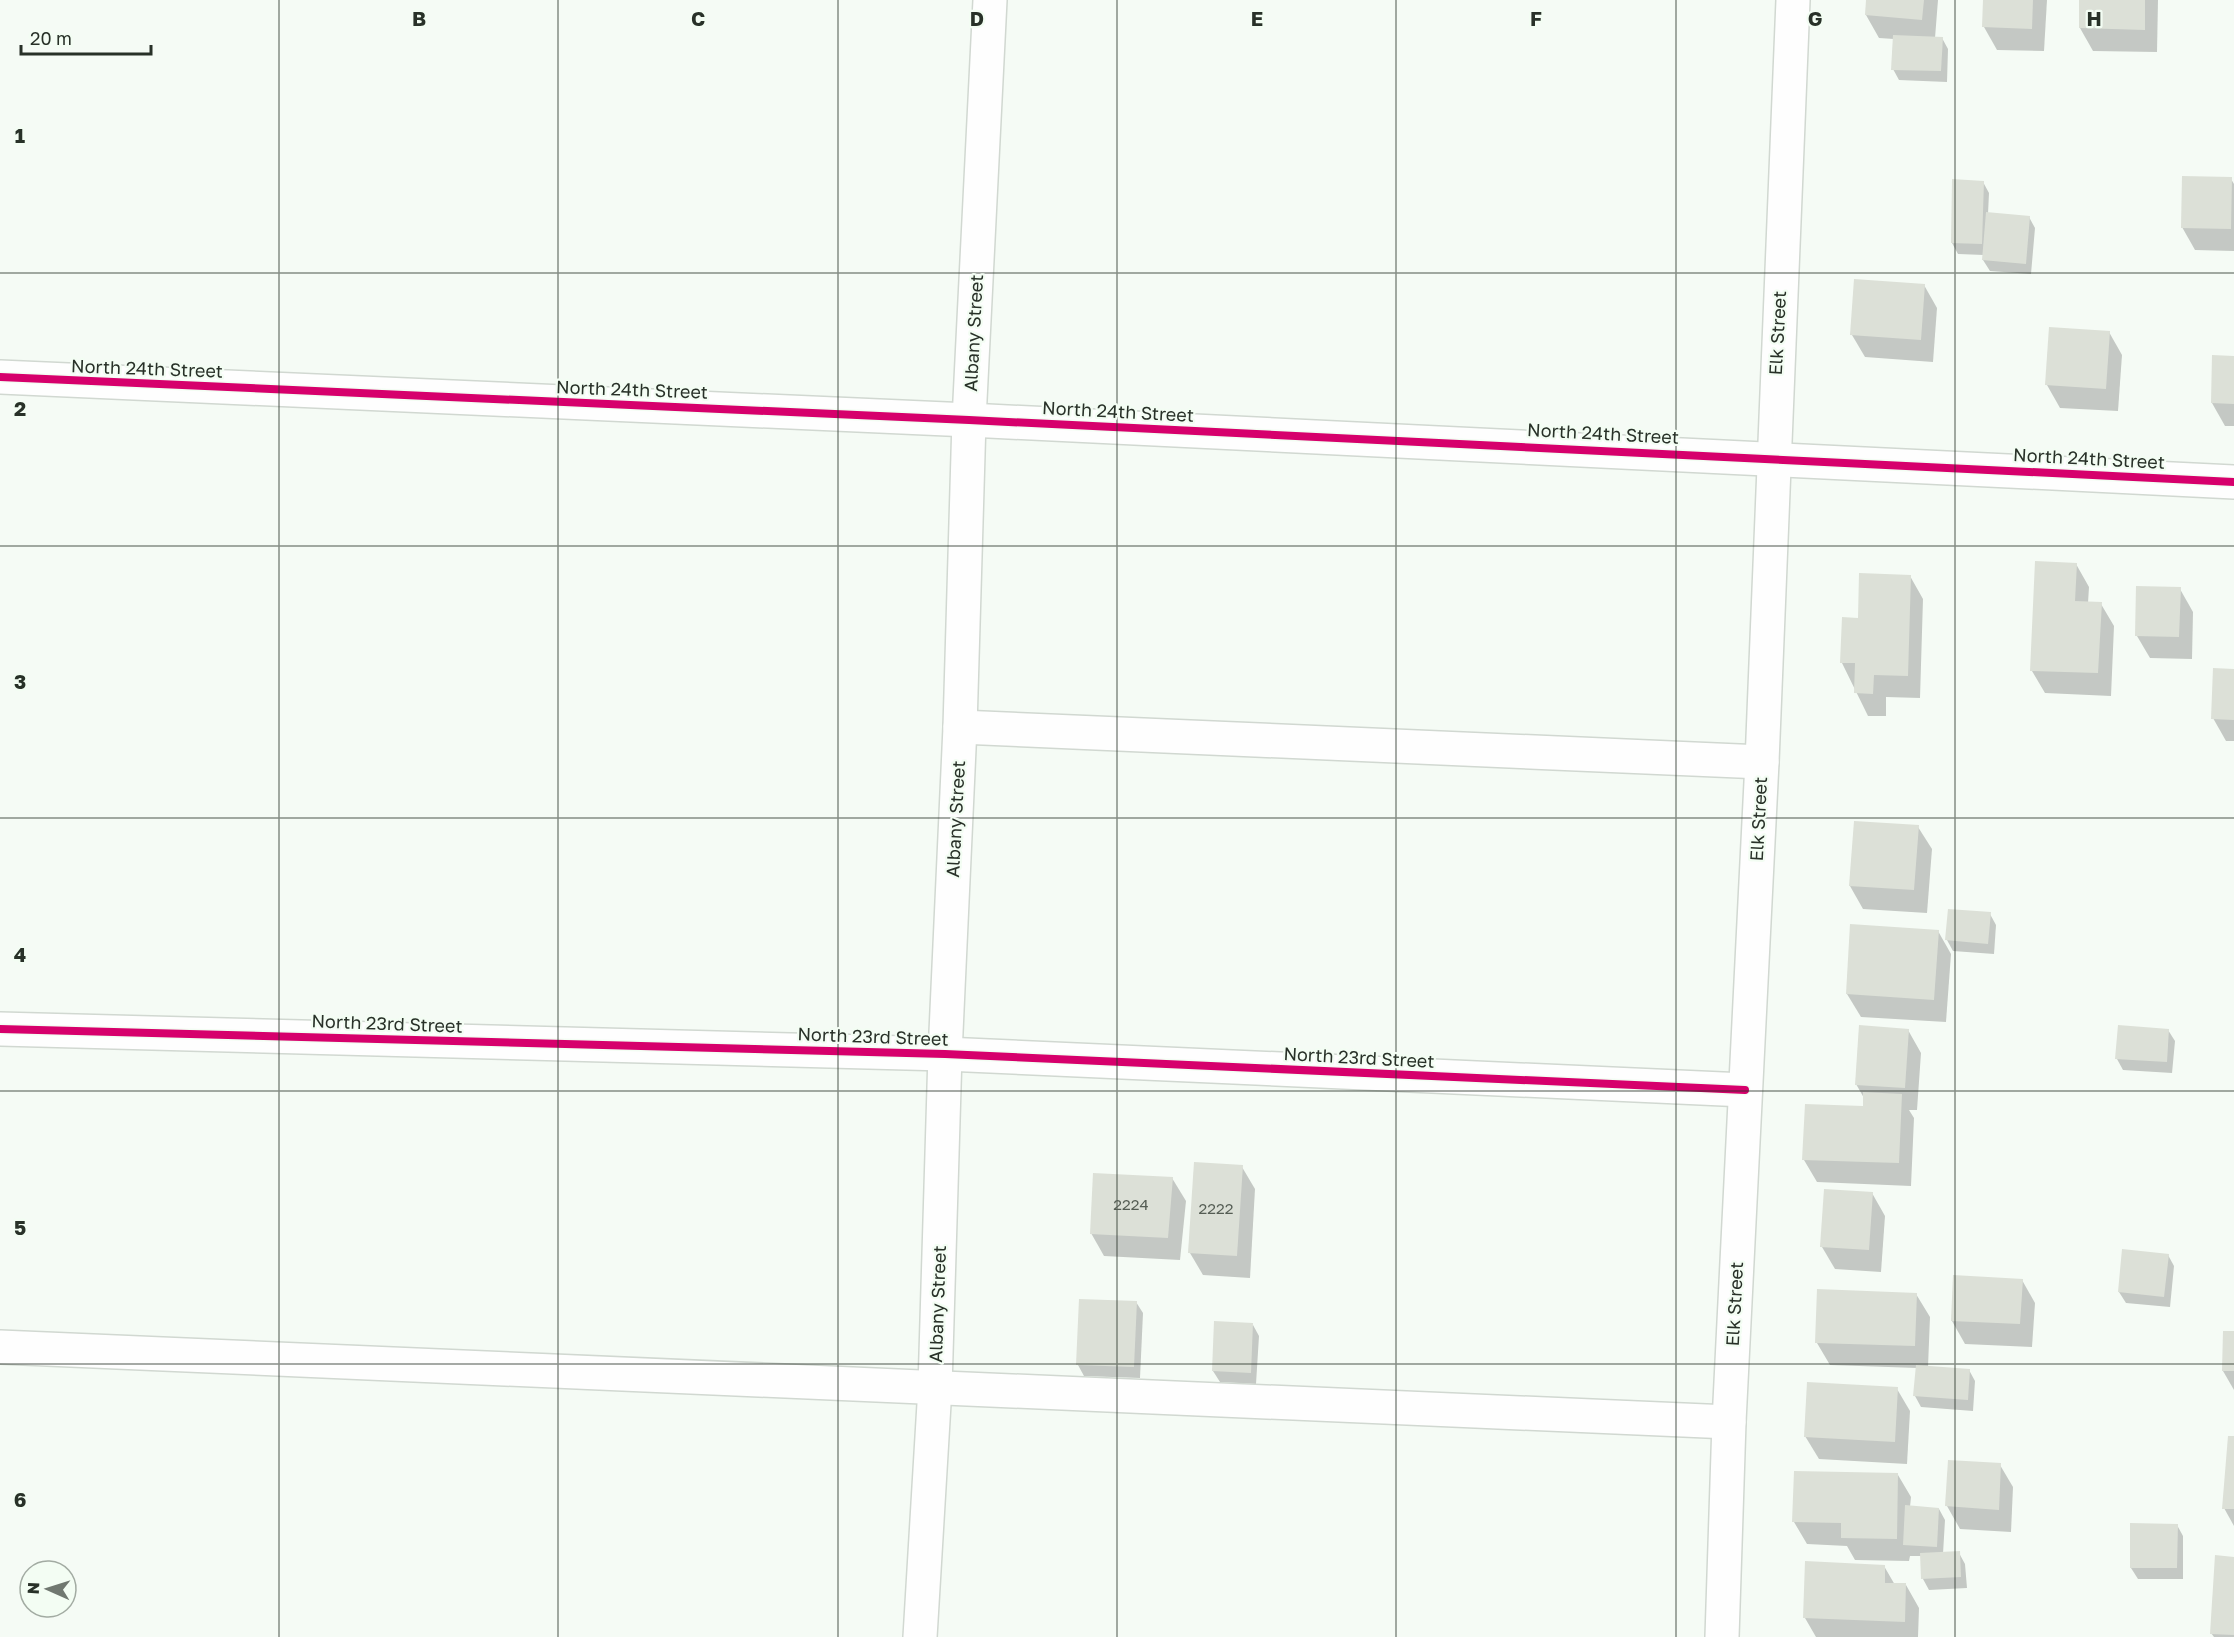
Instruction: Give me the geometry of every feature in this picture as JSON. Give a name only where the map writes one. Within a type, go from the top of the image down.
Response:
[{"type":"street","name":"Albany Street","points":[[920,1637],[935,1387],[969,420],[990,0]]},
{"type":"street","name":"Elk Street","points":[[1722,1637],[1729,1422],[1762,762],[1793,0]]},
{"type":"street","name":"North 24th Street","points":[[0,377],[1773,457],[2234,482]]},
{"type":"street","points":[[960,727],[1762,762]]},
{"type":"street","name":"North 23rd Street","points":[[0,1029],[945,1054],[1745,1090]]},
{"type":"street","points":[[0,1347],[1729,1422]]},
{"type":"building","points":[[1866,0],[1924,0],[1922,20],[1865,15]]},
{"type":"building","points":[[1983,0],[2033,0],[2032,29],[1982,27]]},
{"type":"building","points":[[2079,0],[2145,0],[2145,30],[2079,28]]},
{"type":"building","points":[[1893,35],[1943,37],[1941,71],[1891,70]]},
{"type":"building","points":[[2182,176],[2232,177],[2231,229],[2181,228]]},
{"type":"building","points":[[1952,179],[1984,181],[1982,244],[1951,243]]},
{"type":"building","points":[[1986,212],[2030,216],[2026,264],[1982,260]]},
{"type":"building","points":[[1854,279],[1925,284],[1921,340],[1850,335]]},
{"type":"building","points":[[2049,327],[2110,331],[2106,389],[2045,385]]},
{"type":"building","points":[[2212,355],[2234,356],[2234,404],[2211,403]]},
{"type":"building","points":[[2035,561],[2077,563],[2075,601],[2102,602],[2098,673],[2030,671]]},
{"type":"building","points":[[1859,573],[1911,575],[1908,676],[1874,675],[1873,694],[1854,693],[1855,663],[1840,663],[1842,617],[1858,618]]},
{"type":"building","points":[[2136,586],[2181,587],[2179,637],[2135,636]]},
{"type":"building","points":[[2213,668],[2234,669],[2234,720],[2211,719]]},
{"type":"building","points":[[1854,821],[1919,825],[1914,890],[1849,886]]},
{"type":"building","points":[[1948,909],[1991,912],[1988,944],[1945,940]]},
{"type":"building","points":[[1850,924],[1939,930],[1934,1000],[1846,994]]},
{"type":"building","points":[[1859,1025],[1909,1029],[1905,1088],[1855,1085]]},
{"type":"building","points":[[2118,1025],[2169,1029],[2167,1062],[2115,1059]]},
{"type":"building","points":[[1863,1092],[1902,1094],[1899,1163],[1802,1160],[1805,1104],[1863,1106]]},
{"type":"building","points":[[1194,1162],[1243,1165],[1237,1256],[1188,1253]]},
{"type":"building","points":[[1093,1173],[1173,1177],[1168,1238],[1090,1234]]},
{"type":"building","points":[[1824,1189],[1873,1192],[1869,1250],[1820,1247]]},
{"type":"building","points":[[2122,1249],[2169,1254],[2164,1297],[2118,1292]]},
{"type":"building","points":[[1953,1275],[2023,1279],[2020,1324],[1951,1321]]},
{"type":"building","points":[[1817,1289],[1917,1293],[1915,1346],[1815,1343]]},
{"type":"building","points":[[1079,1299],[1137,1301],[1134,1367],[1076,1365]]},
{"type":"building","points":[[1214,1321],[1253,1323],[1251,1373],[1212,1371]]},
{"type":"building","points":[[2223,1331],[2234,1331],[2234,1371],[2222,1371]]},
{"type":"building","points":[[1916,1365],[1970,1369],[1968,1400],[1913,1396]]},
{"type":"building","points":[[1807,1382],[1898,1387],[1895,1442],[1804,1437]]},
{"type":"building","points":[[2228,1436],[2234,1436],[2234,1509],[2222,1509]]},
{"type":"building","points":[[1948,1460],[2001,1463],[1999,1510],[1945,1506]]},
{"type":"building","points":[[1794,1471],[1898,1473],[1897,1539],[1841,1538],[1841,1523],[1792,1522]]},
{"type":"building","points":[[1905,1505],[1939,1508],[1937,1547],[1903,1545]]},
{"type":"building","points":[[2130,1523],[2178,1524],[2177,1568],[2130,1568]]},
{"type":"building","points":[[1960,1551],[1961,1577],[1921,1579],[1920,1553]]},
{"type":"building","points":[[2215,1555],[2234,1557],[2234,1635],[2210,1634]]},
{"type":"building","points":[[1805,1561],[1885,1565],[1885,1583],[1906,1583],[1905,1622],[1803,1618]]},
{"type":"cycle path","points":[[0,377],[969,420],[2234,482]]},
{"type":"cycle path","points":[[0,1029],[945,1054],[1745,1090]]}]
